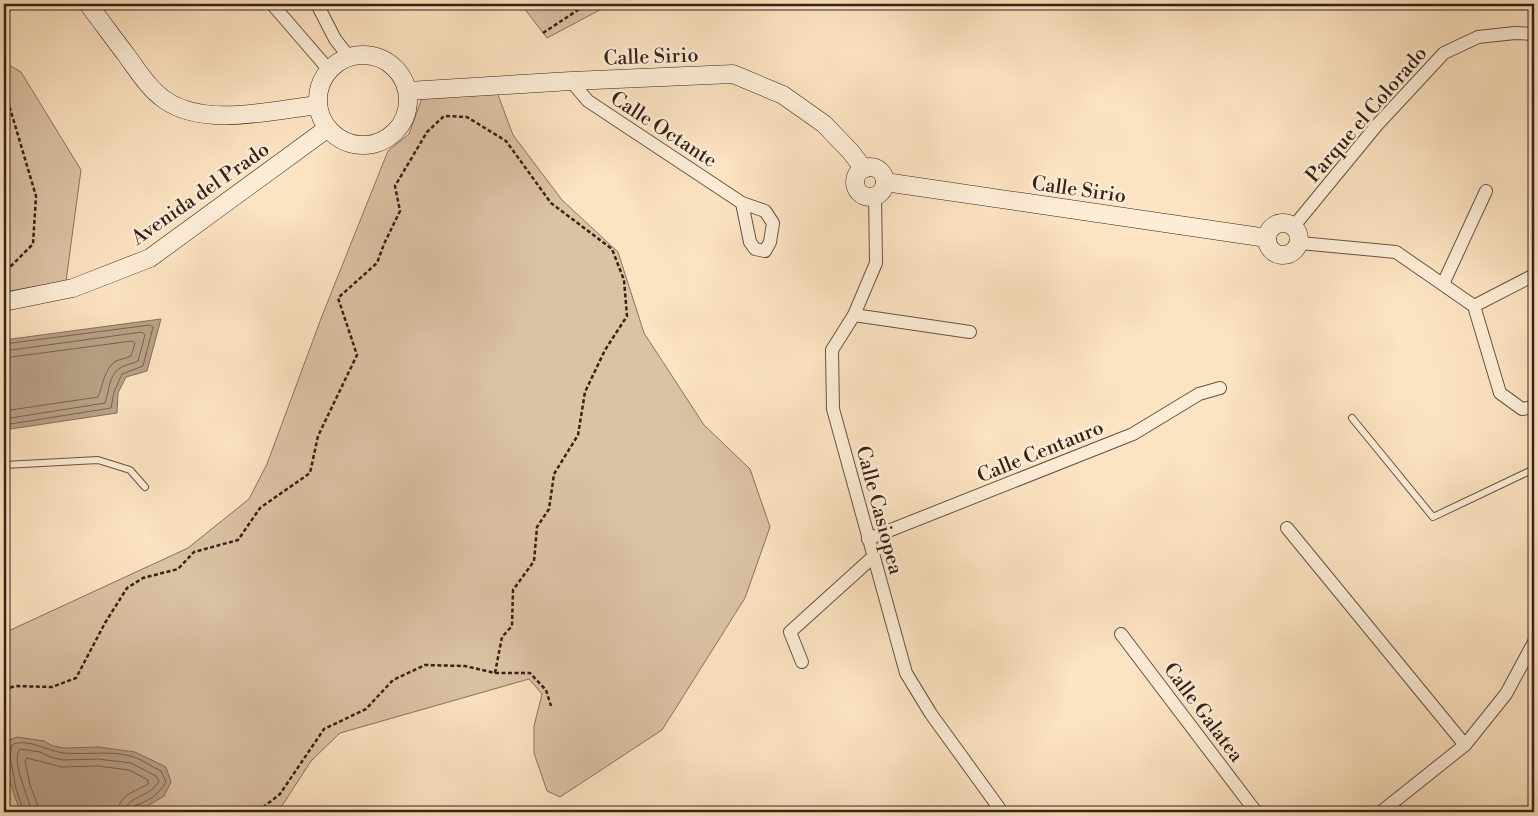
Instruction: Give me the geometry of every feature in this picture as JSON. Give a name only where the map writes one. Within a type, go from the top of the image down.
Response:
[{"type":"street","points":[[88,4],[143,77],[164,99],[180,108],[196,113],[242,114],[318,105]]},
{"type":"street","points":[[272,4],[329,70]]},
{"type":"street","points":[[316,4],[335,39],[349,57]]},
{"type":"street","name":"Parque el Colorado","points":[[1297,234],[1377,125],[1444,54],[1478,37],[1515,33],[1534,34]]},
{"type":"street","points":[[364,55],[379,58],[392,65],[402,77],[408,92],[408,108],[402,124],[390,136],[374,144],[357,145],[341,139],[328,128],[321,118],[318,105],[318,92],[322,80],[329,70],[338,62],[349,57],[364,55]]},
{"type":"street","name":"Calle Sirio","points":[[408,92],[571,81],[733,74],[783,95],[824,124],[864,168]]},
{"type":"street","name":"Calle Octante","points":[[571,81],[588,101],[742,203]]},
{"type":"street","name":"Avenida del Prado","points":[[4,302],[73,288],[150,258],[328,128]]},
{"type":"street","points":[[864,168],[876,168],[884,177],[880,189],[864,196],[856,188],[856,176],[864,168]]},
{"type":"street","name":"Calle Sirio","points":[[880,189],[1267,238]]},
{"type":"street","name":"Calle Casiopea","points":[[880,189],[876,264],[854,315],[832,350],[833,409],[906,673],[931,714],[1002,812]]},
{"type":"street","points":[[1443,284],[1486,191]]},
{"type":"street","points":[[1297,234],[1296,250],[1289,255],[1273,252],[1268,246],[1267,238],[1269,231],[1280,222],[1288,223],[1297,234],[1396,252],[1474,306],[1500,393],[1522,409],[1534,407]]},
{"type":"street","points":[[1474,306],[1534,275]]},
{"type":"street","points":[[854,315],[970,332]]},
{"type":"street","name":"Calle Centauro","points":[[868,539],[1133,434],[1199,394],[1220,388]]},
{"type":"street","points":[[1287,528],[1466,745]]},
{"type":"street","points":[[802,662],[790,632],[873,557]]},
{"type":"street","name":"Calle Galatea","points":[[1121,634],[1256,812]]},
{"type":"street","points":[[1381,812],[1466,745],[1506,694],[1534,642]]},
{"type":"lane","points":[[1352,418],[1433,517],[1534,469]]},
{"type":"lane","points":[[4,465],[98,460],[130,470],[145,487]]},
{"type":"path","points":[[543,33],[587,4]]},
{"type":"path","points":[[4,88],[36,196],[33,244],[4,273]]},
{"type":"path","points":[[4,690],[15,686],[52,687],[76,678],[126,588],[144,578],[178,569],[194,552],[238,540],[260,508],[310,473],[318,436],[357,355],[338,298],[377,263],[400,211],[395,186],[427,132],[444,116],[467,117],[506,141],[551,203],[612,249],[624,280],[627,316],[605,350],[585,392],[578,435],[554,474],[549,509],[537,527],[534,561],[513,590],[512,626],[502,637],[495,672]]},
{"type":"path","points":[[257,812],[280,794],[324,729],[366,709],[393,680],[425,665],[465,666],[495,672],[530,673],[546,690],[551,706]]},
{"type":"shaded area","points":[[521,4],[611,4],[547,38]]},
{"type":"shaded area","points":[[4,62],[21,72],[81,170],[66,281],[4,292]]},
{"type":"shaded area","points":[[497,92],[513,135],[562,200],[618,252],[644,333],[704,425],[750,469],[770,527],[745,598],[662,730],[560,797],[547,791],[534,753],[534,726],[542,694],[529,679],[340,733],[311,761],[278,812],[4,812],[4,633],[188,548],[249,499],[267,464],[322,316],[388,151],[409,134],[422,98]]},
{"type":"water","points":[[161,319],[147,371],[126,377],[118,393],[117,413],[4,430],[4,340]]},
{"type":"water","points":[[17,737],[44,741],[53,746],[65,748],[98,747],[135,752],[166,767],[171,782],[164,796],[144,808],[123,812],[20,812],[9,776],[6,758],[9,740]]}]
